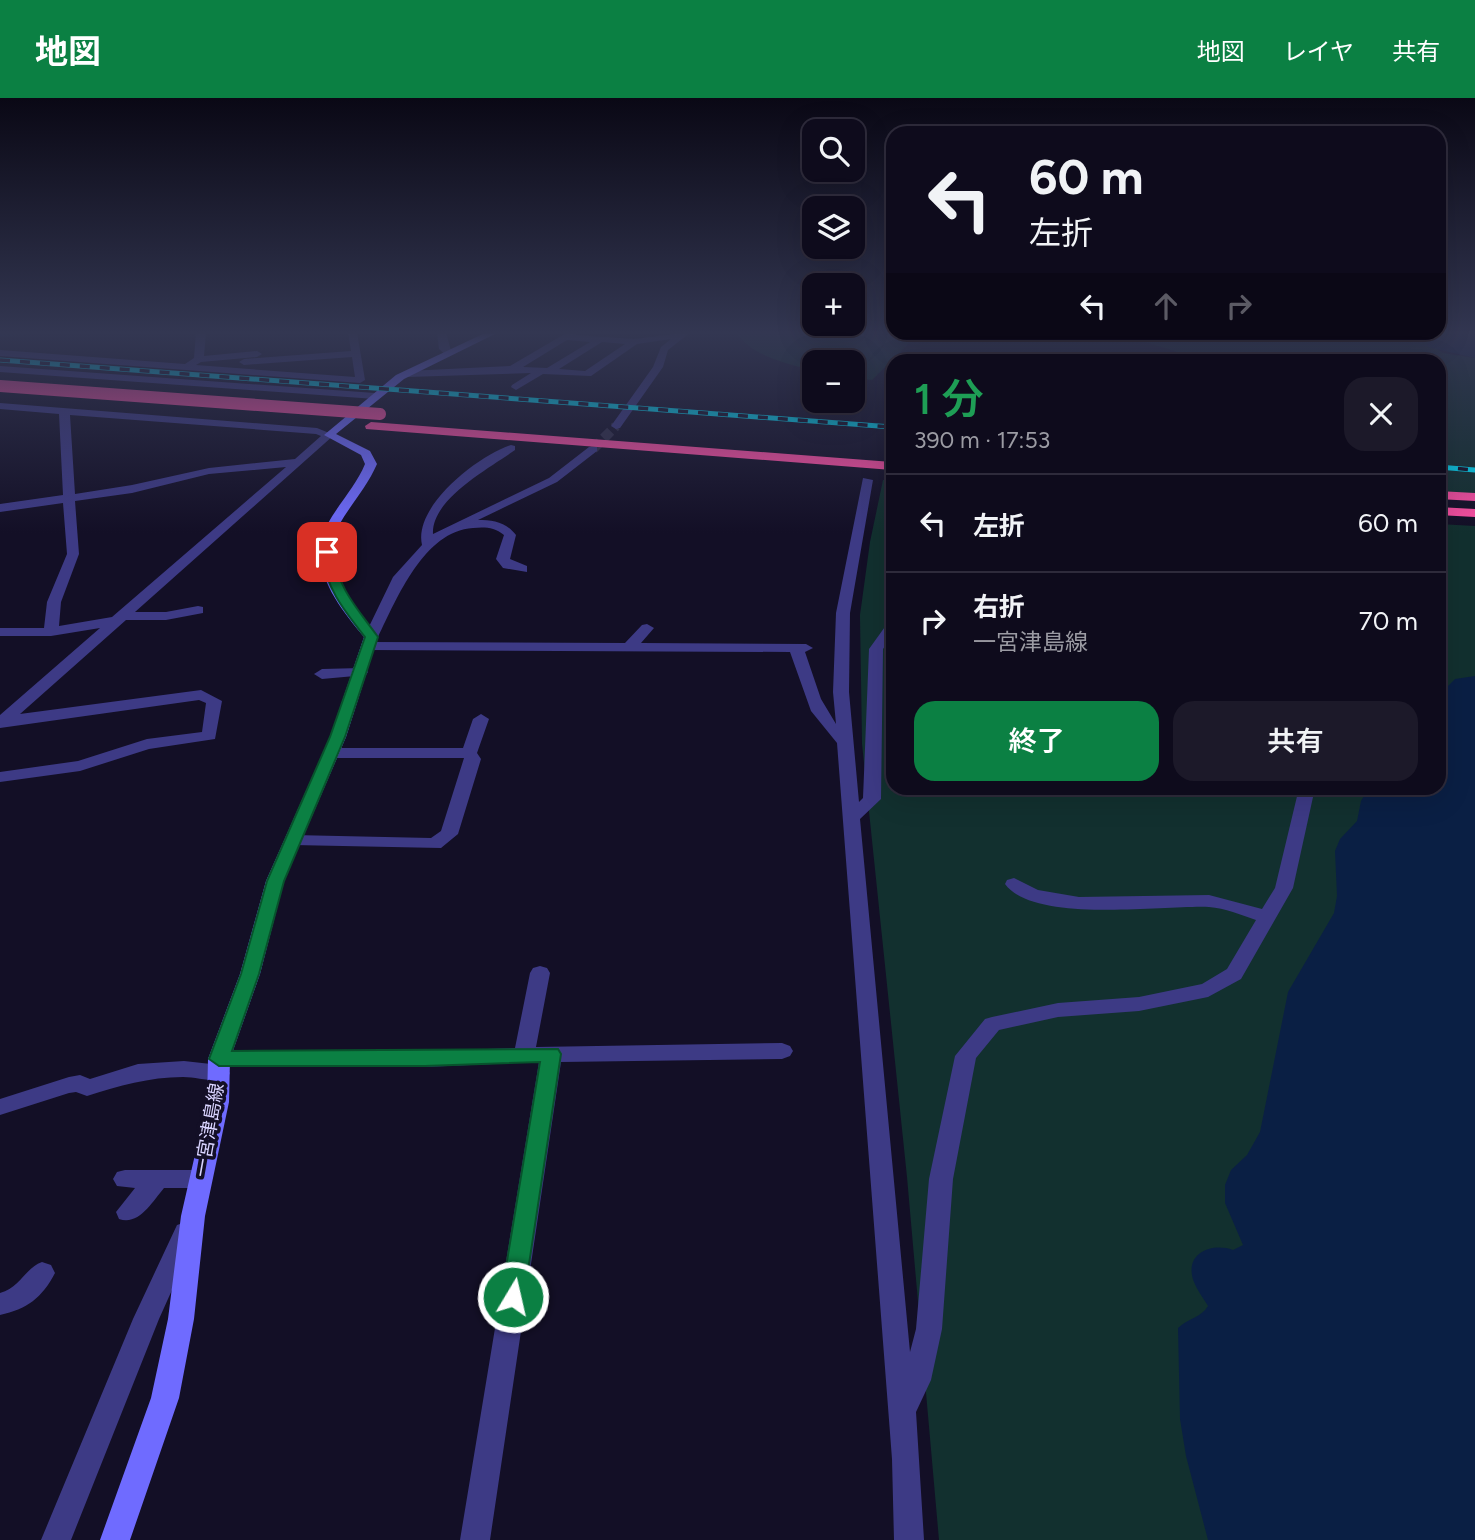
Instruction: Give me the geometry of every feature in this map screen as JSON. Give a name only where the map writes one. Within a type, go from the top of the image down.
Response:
[{"type":"highway","points":[[37,399],[375,420],[850,456],[886,453]]},
{"type":"highway","points":[[147,399],[375,420]]},
{"type":"highway","points":[[850,456],[886,465]]},
{"type":"highway","points":[[1446,495],[1475,497]]},
{"type":"highway","points":[[1446,511],[1475,513]]},
{"type":"main road","points":[[370,641],[342,600],[330,576],[327,552],[331,528],[365,481],[371,464],[366,453],[329,435],[371,399]]},
{"type":"main road","name":"一宮津島線","points":[[115,1540],[165,1398],[181,1319],[193,1216],[218,1102],[219,1066],[250,974],[275,881],[331,753],[370,641]]},
{"type":"street","points":[[260,399],[361,407]]},
{"type":"street","points":[[615,426],[636,399]]},
{"type":"street","points":[[0,406],[317,431],[329,435]]},
{"type":"street","points":[[0,418],[40,409]]},
{"type":"street","points":[[51,632],[54,602],[73,554],[63,416],[67,411]]},
{"type":"street","points":[[1,722],[329,435]]},
{"type":"street","points":[[428,544],[425,536],[431,511],[444,496],[511,448]]},
{"type":"street","points":[[593,450],[553,480],[457,526],[428,544],[417,563],[400,577],[370,641],[477,647],[801,648],[817,710],[830,730],[845,741]]},
{"type":"street","points":[[0,508],[132,489],[209,471],[297,462]]},
{"type":"street","points":[[867,480],[844,613],[841,692],[901,1412],[909,1540]]},
{"type":"street","points":[[457,526],[485,524],[506,529],[510,535],[503,559],[508,565],[522,569]]},
{"type":"street","points":[[0,632],[51,632],[118,618],[166,616],[198,610]]},
{"type":"street","points":[[628,648],[646,628]]},
{"type":"street","points":[[851,818],[872,799],[876,649],[886,635]]},
{"type":"street","points":[[471,663],[477,647]]},
{"type":"street","points":[[322,674],[361,672]]},
{"type":"street","points":[[0,777],[80,766],[147,744],[209,736],[214,701],[201,695],[1,722]]},
{"type":"street","points":[[469,754],[481,719]]},
{"type":"street","points":[[331,753],[469,754]]},
{"type":"street","points":[[293,840],[435,844],[449,834],[473,759],[469,754]]},
{"type":"street","points":[[901,1412],[917,1380],[929,1329],[941,1179],[966,1056],[992,1024],[1058,1010],[1139,1003],[1208,990],[1234,974],[1284,888],[1305,795]]},
{"type":"street","points":[[1014,884],[1026,894],[1056,902],[1213,901],[1267,917]]},
{"type":"street","points":[[524,1055],[540,973]]},
{"type":"street","points":[[0,1107],[22,1103],[65,1084],[80,1083],[87,1088],[138,1072],[219,1066],[551,1054],[782,1051]]},
{"type":"street","points":[[474,1540],[551,1054]]},
{"type":"street","points":[[125,1179],[200,1179]]},
{"type":"street","points":[[128,1212],[159,1179]]},
{"type":"street","points":[[56,1540],[146,1319],[193,1216]]},
{"type":"street","points":[[0,1304],[18,1300],[36,1284],[42,1273]]},
{"type":"green space","points":[[1446,399],[1475,399],[1475,494],[1446,492]]},
{"type":"green space","points":[[883,480],[886,480],[886,795],[1412,795],[1248,1246],[1243,1540],[939,1540],[907,1177],[862,744],[860,615],[870,542]]},
{"type":"green space","points":[[1446,524],[1475,526],[1475,687],[1446,708]]},
{"type":"water","points":[[1475,676],[1475,1540],[1208,1540],[1186,1456],[1180,1419],[1178,1328],[1208,1306],[1194,1282],[1192,1264],[1201,1252],[1208,1249],[1233,1250],[1243,1245],[1225,1203],[1225,1185],[1231,1170],[1247,1155],[1260,1132],[1288,992],[1334,913],[1337,896],[1335,851],[1340,839],[1357,821],[1365,795],[1446,795],[1446,688],[1455,679]]},
{"type":"tunnel","points":[[593,449],[616,426]]},
{"type":"railway","points":[[523,399],[886,427]]},
{"type":"railway","points":[[1446,468],[1475,470]]},
{"type":"route","points":[[327,552],[330,576],[342,600],[371,637],[338,737],[275,881],[250,974],[219,1059],[425,1059],[551,1054],[513,1297]]}]
